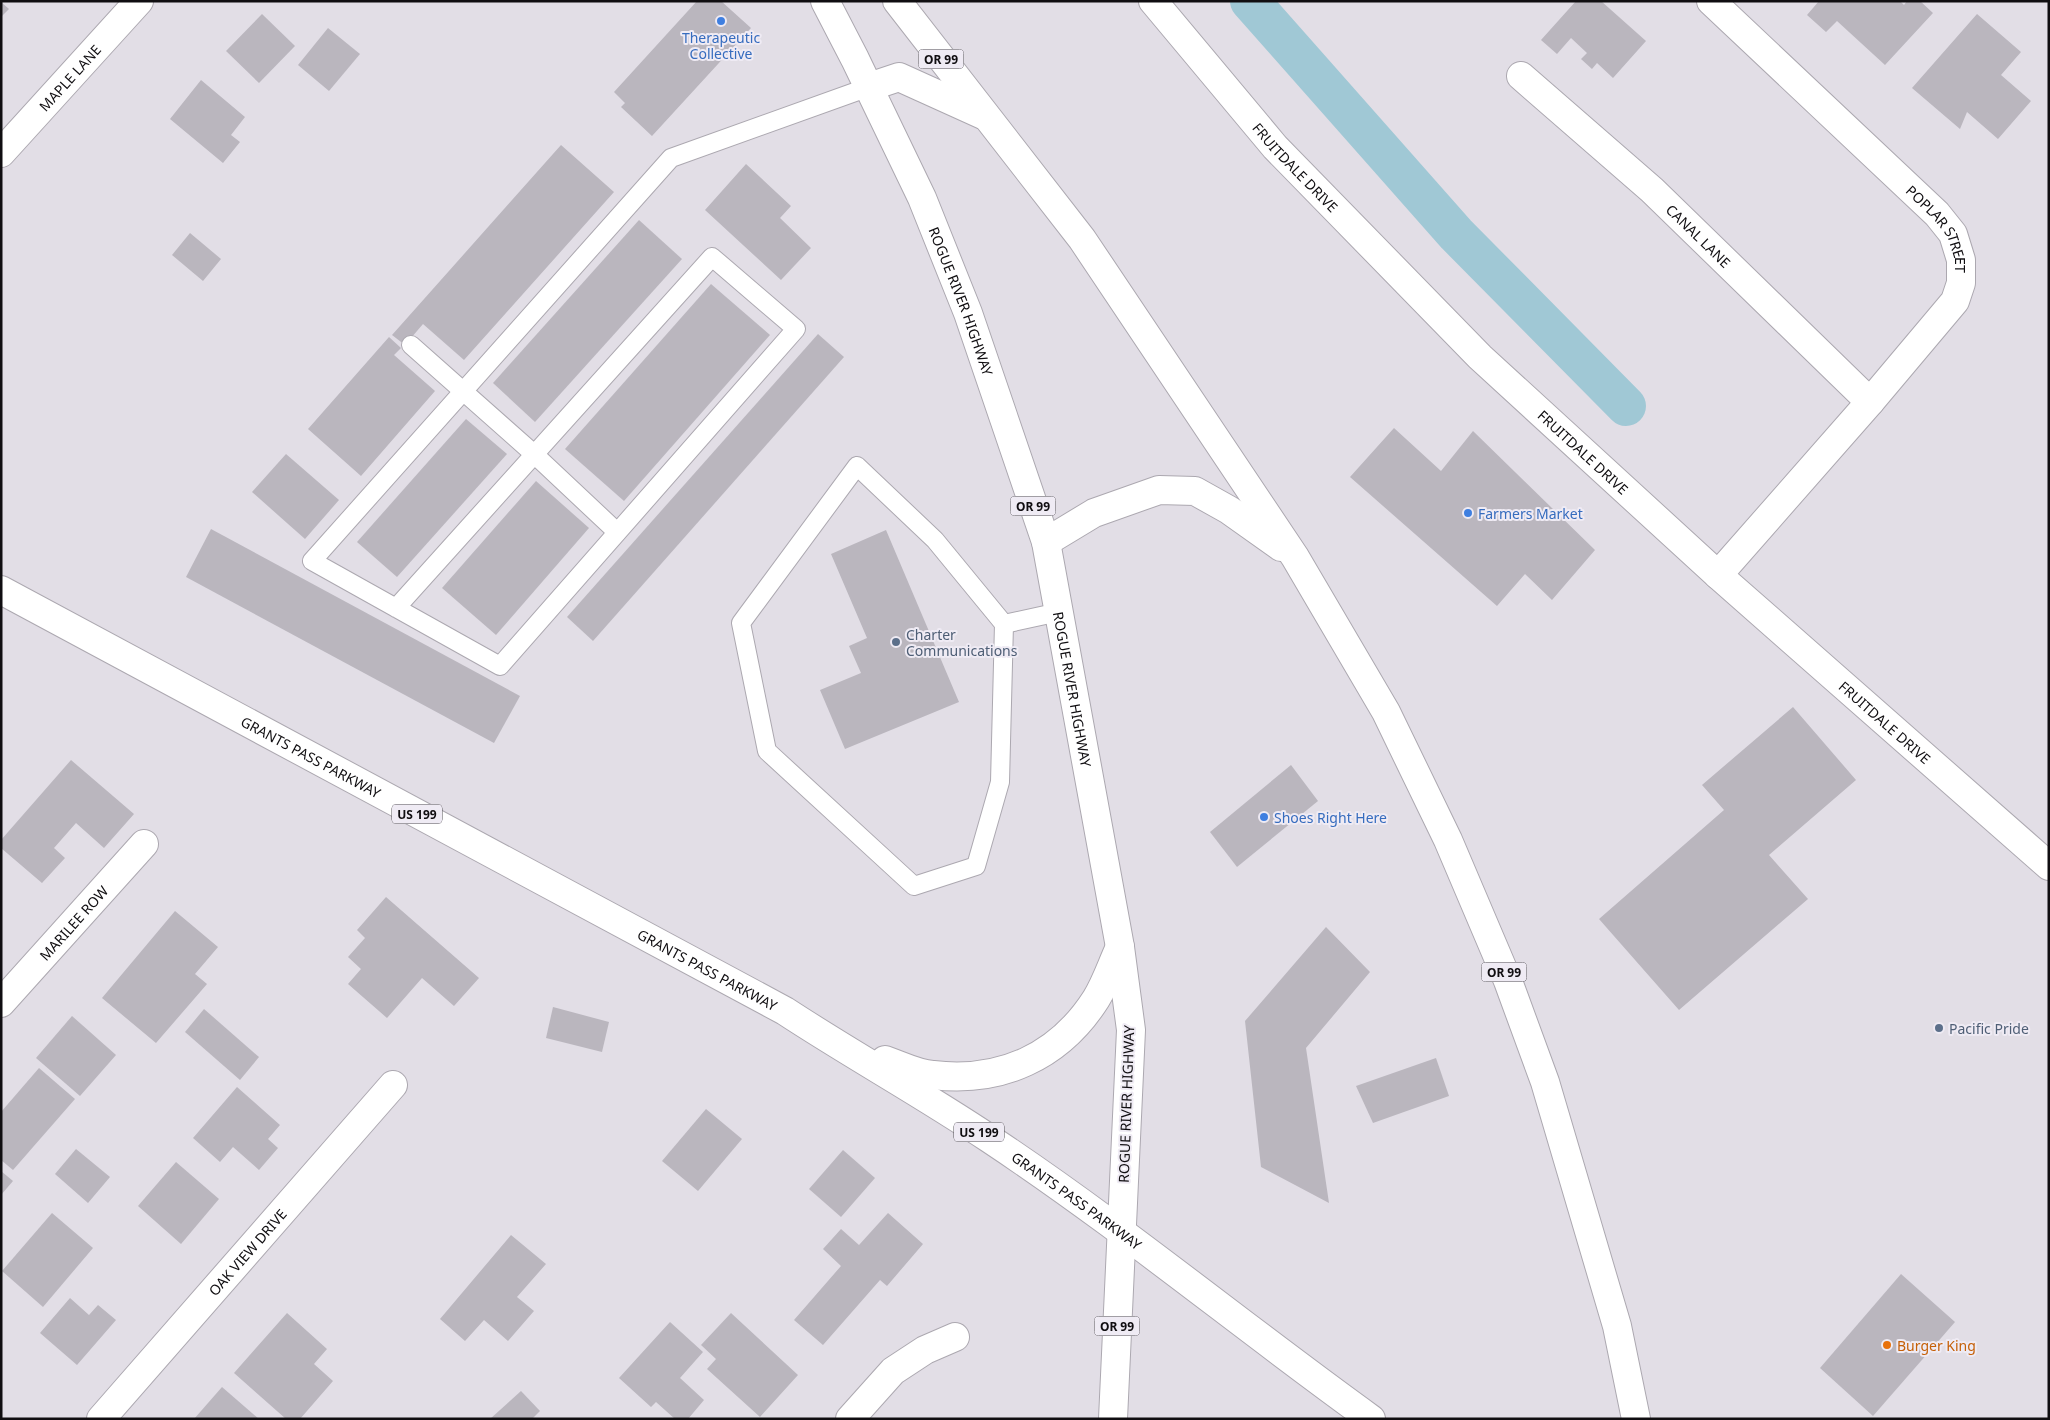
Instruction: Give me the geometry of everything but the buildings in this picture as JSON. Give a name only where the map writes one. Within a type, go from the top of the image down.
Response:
[{"type":"main road","name":"MAPLE LANE","points":[[1,153],[140,1]]},
{"type":"main road","name":"ROGUE RIVER HIGHWAY","points":[[824,1],[869,87],[922,198],[968,313],[1046,542],[1120,947],[1131,1030],[1113,1419]]},
{"type":"main road","name":"OR 99","points":[[897,1],[1082,239],[1295,557],[1386,712],[1448,840],[1508,981],[1545,1082],[1617,1326],[1636,1419]]},
{"type":"main road","name":"FRUITDALE DRIVE","points":[[1153,1],[1275,147],[1480,357],[1718,575],[2049,866]]},
{"type":"main road","name":"POPLAR STREET","points":[[1711,1],[1937,214],[1953,234],[1961,260],[1961,283],[1955,301],[1870,402],[1718,575]]},
{"type":"main road","name":"CANAL LANE","points":[[1521,76],[1652,190],[1870,402]]},
{"type":"main road","points":[[869,87],[899,77],[986,116]]},
{"type":"main road","points":[[1046,542],[1094,513],[1159,490],[1195,491],[1229,510],[1295,557]]},
{"type":"main road","name":"GRANTS PASS PARKWAY","points":[[1,590],[784,1011],[902,1083],[990,1140],[1121,1233],[1371,1419]]},
{"type":"main road","name":"MARILEE ROW","points":[[1,1003],[144,844]]},
{"type":"main road","points":[[831,1041],[931,1075],[974,1076],[1028,1063],[1056,1045],[1079,1022],[1096,998],[1120,947]]},
{"type":"main road","name":"OAK VIEW DRIVE","points":[[101,1419],[393,1085]]},
{"type":"main road","points":[[850,1419],[893,1370],[925,1350],[955,1337]]},
{"type":"lane","points":[[396,608],[712,257],[796,329],[500,666],[396,608],[312,561],[671,158],[869,87]]},
{"type":"lane","points":[[411,346],[534,454],[617,532]]},
{"type":"lane","points":[[857,466],[935,540],[1004,624],[1000,782],[976,866],[914,886],[767,750],[741,622],[857,466]]},
{"type":"lane","points":[[1004,624],[1059,612]]},
{"type":"waterway","points":[[1250,1],[1456,234],[1626,406]]},
{"type":"place","name":"Therapeutic Collective","points":[[721,21]]},
{"type":"place","name":"Farmers Market","points":[[1468,513]]},
{"type":"place","name":"Charter Communications","points":[[896,642]]},
{"type":"place","name":"Shoes Right Here","points":[[1264,817]]},
{"type":"place","name":"Pacific Pride","points":[[1939,1028]]},
{"type":"place","name":"Burger King","points":[[1887,1345]]}]
